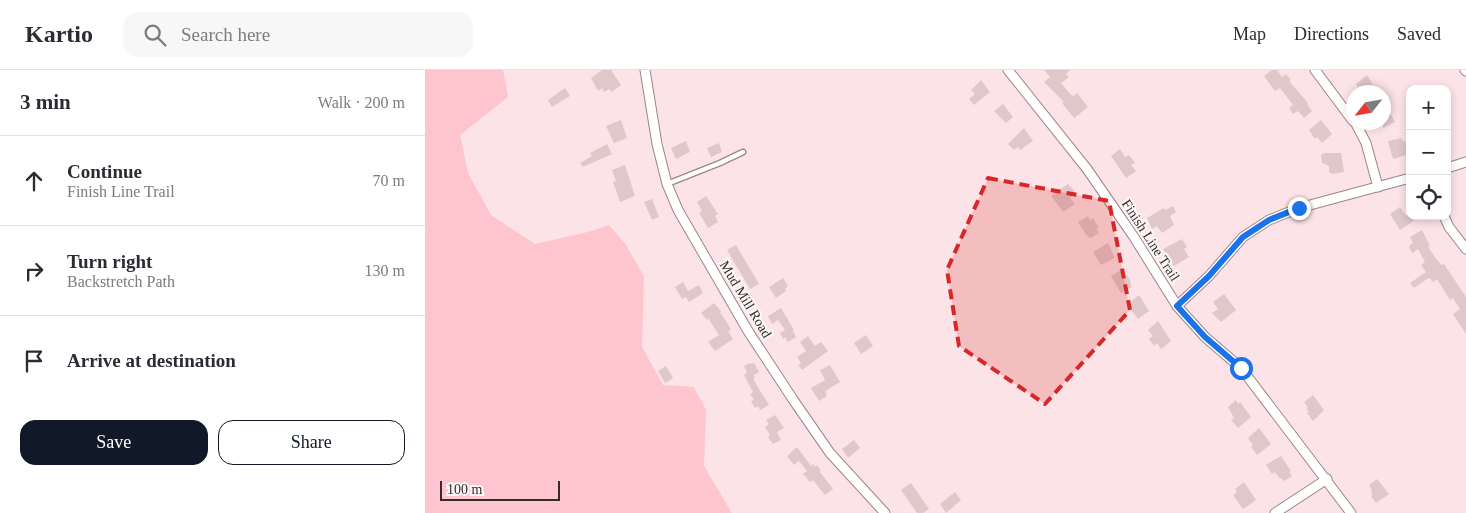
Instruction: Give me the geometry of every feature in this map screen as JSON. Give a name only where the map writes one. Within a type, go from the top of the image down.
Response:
[{"type":"street","name":"Mud Mill Road","points":[[645,70],[657,144],[667,184],[679,210],[748,330],[794,401],[830,453],[885,513]]},
{"type":"street","name":"Finish Line Trail","points":[[1008,70],[1087,169],[1134,237],[1177,306],[1205,337],[1241,368],[1351,513]]},
{"type":"street","points":[[1315,70],[1346,111]]},
{"type":"street","points":[[1359,130],[1366,143],[1378,187]]},
{"type":"street","points":[[1451,167],[1466,162]]},
{"type":"street","points":[[1177,306],[1209,276],[1243,237],[1269,220],[1299,208],[1406,179]]},
{"type":"street","points":[[1446,220],[1466,249]]},
{"type":"street","points":[[1275,513],[1327,479]]},
{"type":"lane","points":[[667,184],[743,152]]},
{"type":"highlighted area","points":[[988,178],[1109,201],[1130,310],[1045,404],[959,346],[947,270]]},
{"type":"shaded area","points":[[425,70],[503,70],[508,97],[460,135],[468,173],[491,215],[535,244],[592,231],[609,225],[626,245],[644,276],[642,347],[663,385],[694,387],[706,410],[704,466],[732,513],[425,513]]},
{"type":"building","points":[[602,70],[611,70],[621,85],[612,92],[609,89],[604,92],[602,88],[598,91],[591,78]]},
{"type":"building","points":[[1044,70],[1070,70],[1066,74],[1069,77],[1061,83],[1071,95],[1074,96],[1077,93],[1088,107],[1074,118],[1062,103],[1064,102],[1044,82],[1050,77]]},
{"type":"building","points":[[1272,70],[1277,70],[1282,77],[1286,74],[1291,80],[1289,81],[1308,103],[1312,111],[1304,118],[1298,111],[1293,114],[1289,108],[1293,105],[1280,88],[1275,91],[1264,76]]},
{"type":"building","points":[[1367,75],[1373,85],[1357,85]]},
{"type":"building","points":[[981,80],[990,92],[974,105],[969,99],[975,94],[971,90]]},
{"type":"building","points":[[565,88],[570,96],[552,107],[548,100]]},
{"type":"building","points":[[1003,104],[1013,117],[1006,123],[994,111]]},
{"type":"building","points":[[1391,115],[1395,122],[1391,124]]},
{"type":"building","points":[[621,120],[627,138],[614,143],[606,126]]},
{"type":"building","points":[[1321,120],[1332,134],[1322,143],[1317,137],[1315,139],[1309,130]]},
{"type":"building","points":[[1024,128],[1033,141],[1020,150],[1018,147],[1014,150],[1008,144]]},
{"type":"building","points":[[1402,138],[1402,141],[1405,141],[1406,155],[1393,159],[1388,141]]},
{"type":"building","points":[[686,141],[690,152],[676,159],[671,148]]},
{"type":"building","points":[[719,143],[722,152],[711,157],[707,148]]},
{"type":"building","points":[[607,144],[612,154],[583,167],[580,163],[592,156],[590,153]]},
{"type":"building","points":[[1120,149],[1125,157],[1129,155],[1135,163],[1131,165],[1136,171],[1126,178],[1111,156]]},
{"type":"building","points":[[1324,153],[1341,153],[1344,172],[1332,174],[1329,172],[1329,166],[1322,163],[1321,155]]},
{"type":"building","points":[[625,165],[635,196],[620,202],[613,182],[616,181],[612,170]]},
{"type":"building","points":[[1068,184],[1076,193],[1070,198],[1075,204],[1063,212],[1051,196]]},
{"type":"building","points":[[706,196],[718,214],[715,216],[718,222],[708,228],[699,213],[702,211],[697,202]]},
{"type":"building","points":[[652,199],[659,217],[652,220],[644,202]]},
{"type":"building","points":[[1173,206],[1176,212],[1170,216],[1174,225],[1162,233],[1157,226],[1152,229],[1147,218],[1164,208],[1165,210]]},
{"type":"building","points":[[1400,207],[1406,216],[1406,220],[1415,220],[1400,230],[1390,214]]},
{"type":"building","points":[[1088,216],[1090,220],[1093,218],[1099,228],[1096,229],[1099,233],[1091,238],[1087,236],[1078,222]]},
{"type":"building","points":[[1422,230],[1430,246],[1428,247],[1437,260],[1442,265],[1444,264],[1466,297],[1466,334],[1453,314],[1460,309],[1453,298],[1450,300],[1437,279],[1433,282],[1430,278],[1427,279],[1414,288],[1410,283],[1426,272],[1421,265],[1425,262],[1418,249],[1412,253],[1409,246],[1413,243],[1410,237]]},
{"type":"building","points":[[1182,239],[1187,247],[1184,249],[1189,257],[1174,266],[1163,249]]},
{"type":"building","points":[[1108,243],[1115,258],[1101,265],[1093,252]]},
{"type":"building","points":[[736,245],[759,284],[750,289],[727,250]]},
{"type":"building","points":[[1121,270],[1125,276],[1127,275],[1132,287],[1121,293],[1111,276]]},
{"type":"building","points":[[783,278],[788,286],[785,289],[786,291],[776,298],[769,287]]},
{"type":"building","points":[[683,282],[688,291],[699,285],[703,293],[689,302],[686,297],[682,299],[675,287]]},
{"type":"building","points":[[1224,294],[1236,310],[1221,322],[1212,313],[1218,309],[1213,302]]},
{"type":"building","points":[[1139,295],[1149,311],[1138,319],[1127,305]]},
{"type":"building","points":[[714,303],[731,329],[728,331],[733,339],[715,351],[708,342],[719,335],[708,318],[707,320],[701,313]]},
{"type":"building","points":[[781,308],[796,337],[788,342],[785,337],[783,339],[780,333],[785,330],[778,320],[772,324],[768,316]]},
{"type":"building","points":[[1158,321],[1171,341],[1161,349],[1157,343],[1154,346],[1149,339],[1153,336],[1148,330]]},
{"type":"building","points":[[866,335],[873,346],[861,354],[854,343]]},
{"type":"building","points":[[808,336],[815,346],[821,342],[828,351],[802,370],[798,365],[801,363],[797,357],[806,351],[800,342]]},
{"type":"building","points":[[754,363],[759,372],[754,375],[755,378],[753,379],[769,405],[760,410],[758,406],[755,408],[751,401],[754,400],[750,394],[753,392],[744,375],[747,373],[744,366]]},
{"type":"building","points":[[830,365],[840,382],[825,391],[827,396],[819,401],[811,388],[825,380],[820,370]]},
{"type":"building","points":[[666,366],[673,378],[665,383],[658,371]]},
{"type":"building","points":[[1313,395],[1324,410],[1313,421],[1307,413],[1309,412],[1306,409],[1308,408],[1304,402]]},
{"type":"building","points":[[1236,400],[1238,404],[1240,402],[1251,417],[1238,428],[1231,420],[1234,418],[1228,407]]},
{"type":"building","points":[[775,415],[784,428],[777,432],[781,440],[773,444],[768,437],[770,435],[765,427],[769,424],[766,420]]},
{"type":"building","points":[[1259,428],[1271,444],[1257,455],[1251,447],[1253,445],[1248,438]]},
{"type":"building","points":[[854,440],[860,448],[848,458],[842,449]]},
{"type":"building","points":[[797,447],[811,466],[813,464],[815,467],[817,465],[833,489],[825,495],[813,480],[810,482],[803,474],[807,471],[799,461],[794,465],[787,456]]},
{"type":"building","points":[[1281,456],[1291,471],[1289,472],[1292,476],[1284,481],[1275,472],[1272,474],[1266,465]]},
{"type":"building","points":[[1377,479],[1389,494],[1376,503],[1371,496],[1373,495],[1369,485]]},
{"type":"building","points":[[1244,482],[1256,500],[1243,509],[1233,495],[1237,492],[1235,489]]},
{"type":"building","points":[[911,483],[929,509],[923,513],[917,513],[901,490]]},
{"type":"building","points":[[955,492],[961,500],[946,513],[940,504]]},
{"type":"route","points":[[1241,368],[1205,337],[1177,306],[1209,276],[1243,237],[1269,220],[1299,208]]}]
